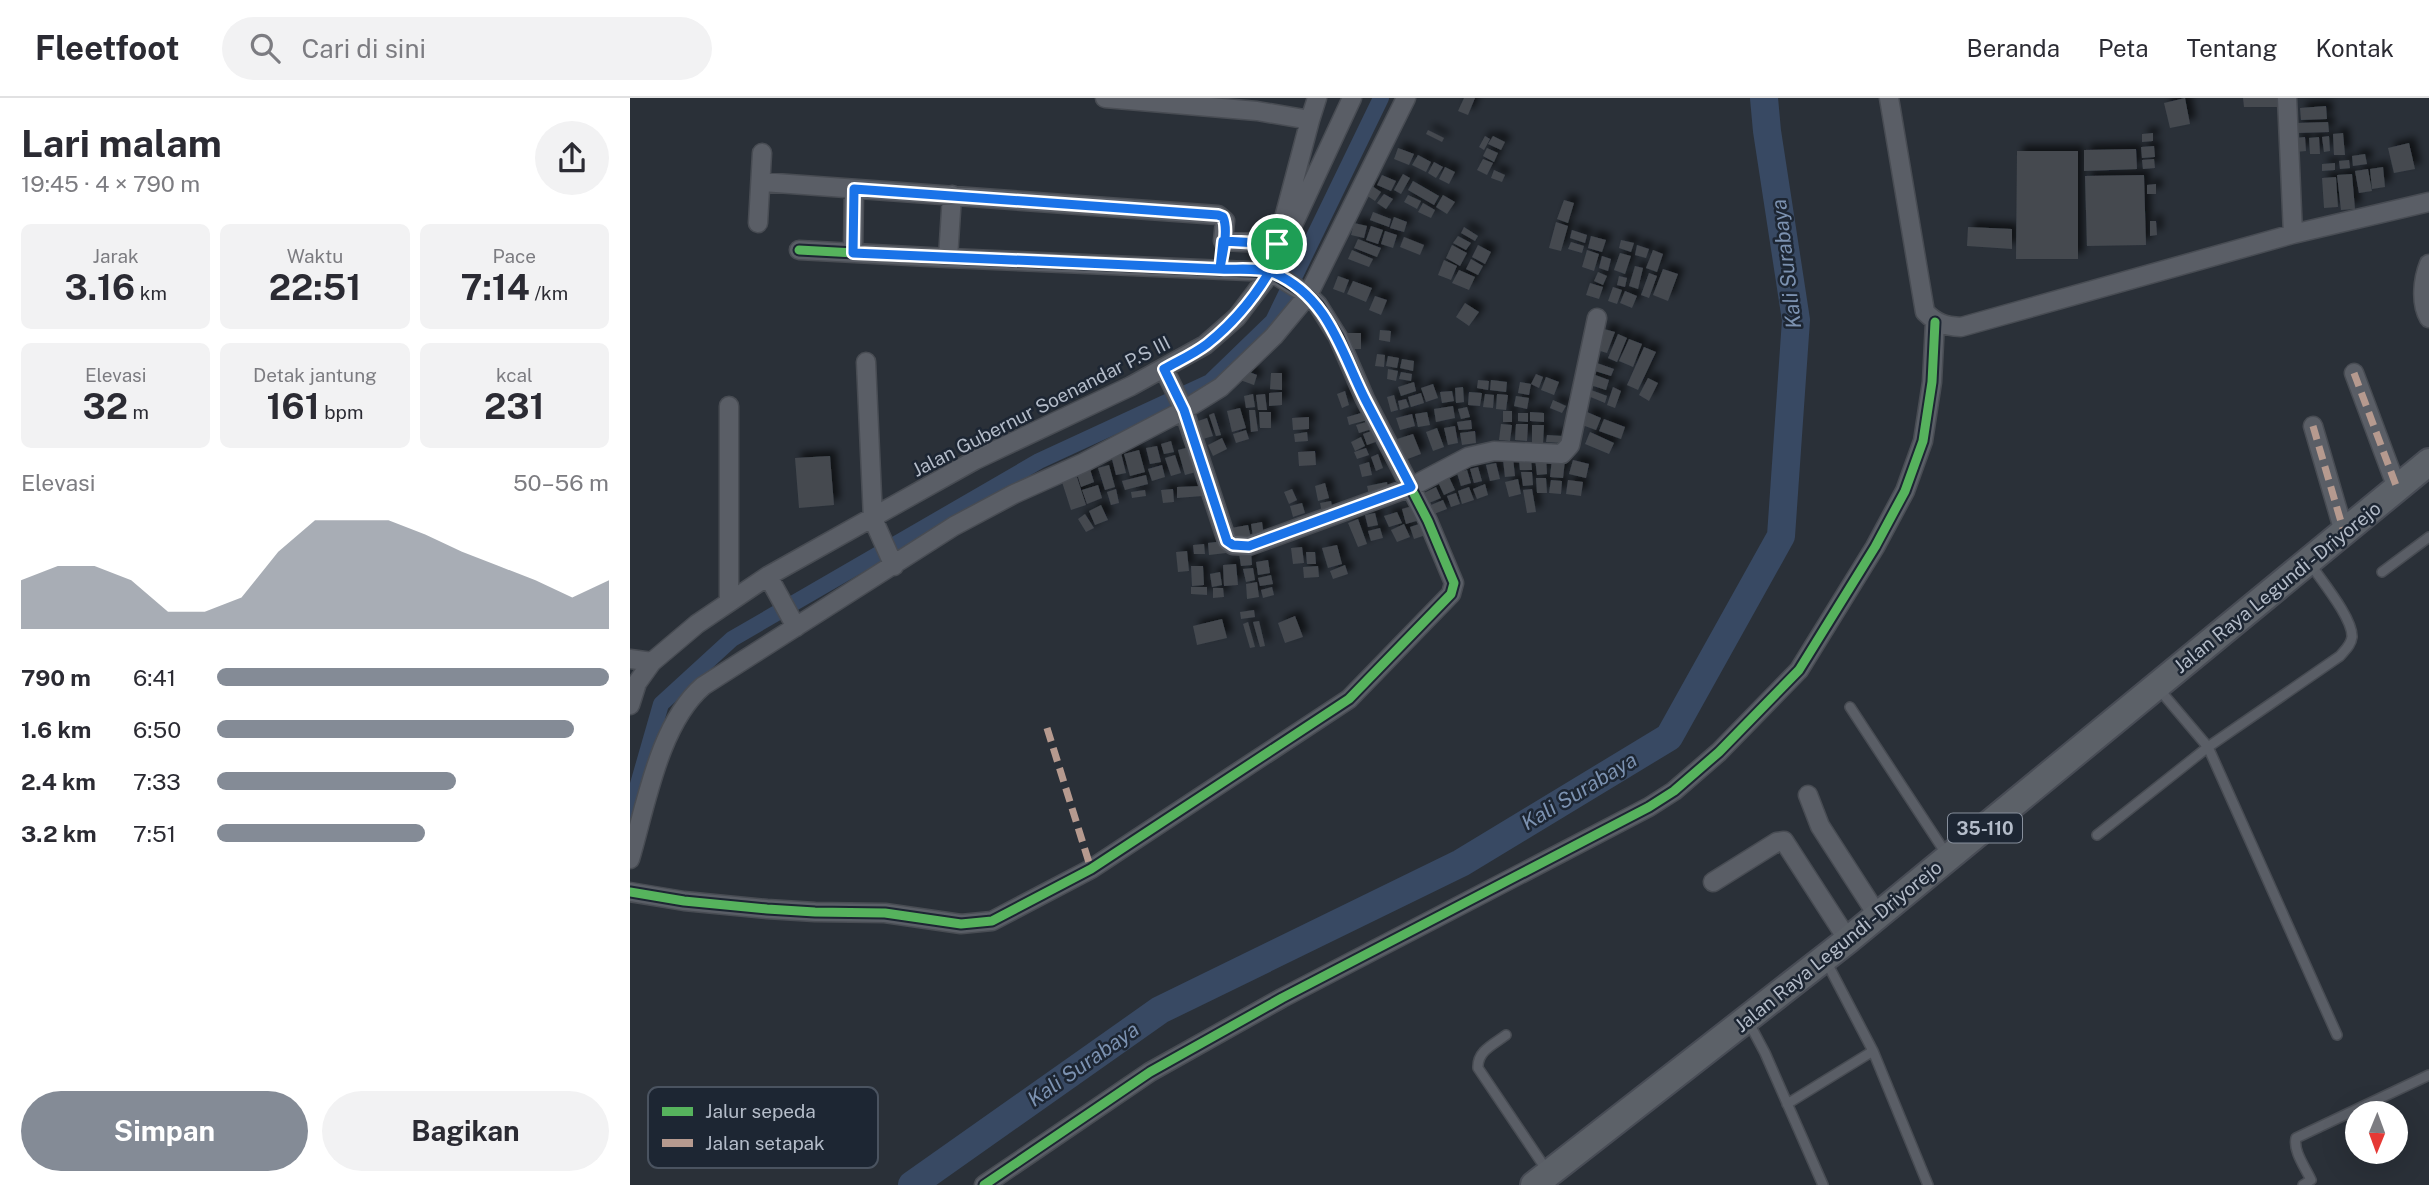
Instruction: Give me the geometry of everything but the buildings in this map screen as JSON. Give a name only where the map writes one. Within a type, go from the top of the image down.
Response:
[{"type":"main road","name":"Jalan Raya Legundi - Driyorejo","points":[[1542,1179],[1751,1026],[1828,965],[1847,940],[1948,858],[2162,694],[2309,561],[2429,462]]},
{"type":"street","points":[[1105,98],[1258,105],[1310,120]]},
{"type":"street","points":[[1223,241],[1281,244],[1317,98]]},
{"type":"street","name":"Jalan Gubernur Soenandar P.S III","points":[[652,662],[729,601],[875,524],[924,487],[975,460],[1166,374],[1205,345],[1237,317],[1276,274],[1281,244],[1352,98]]},
{"type":"street","points":[[630,859],[660,758],[680,711],[703,686],[793,621],[892,562],[1014,494],[1083,463],[1182,405],[1221,387],[1242,369],[1274,336],[1306,293],[1406,98]]},
{"type":"street","points":[[1889,98],[1925,312],[1935,322],[1961,327],[2293,234],[2429,202]]},
{"type":"street","points":[[2287,98],[2293,234]]},
{"type":"street","points":[[758,223],[762,153]]},
{"type":"street","points":[[761,182],[1218,215],[1225,221],[1220,269]]},
{"type":"street","points":[[853,253],[854,189]]},
{"type":"street","points":[[948,258],[953,195]]},
{"type":"street","points":[[630,892],[684,901],[767,909],[885,913],[961,924],[992,921],[1091,869],[1349,699],[1451,594],[1454,583],[1428,521],[1365,399],[1338,337],[1318,305],[1306,293],[1276,274],[1220,269],[799,250]]},
{"type":"street","points":[[2429,264],[2423,298],[2429,318]]},
{"type":"street","points":[[1166,374],[1182,405],[1227,541],[1233,545],[1249,546],[1411,487],[1481,453],[1494,451],[1556,455],[1567,450],[1597,318]]},
{"type":"street","points":[[985,1185],[1150,1072],[1282,998],[1649,807],[1674,791],[1719,752],[1799,670],[1875,547],[1905,491],[1923,441],[1932,382],[1935,322]]},
{"type":"street","points":[[866,362],[875,524],[892,562]]},
{"type":"street","points":[[2354,373],[2397,488]]},
{"type":"street","points":[[729,406],[729,601]]},
{"type":"street","points":[[2313,426],[2344,532]]},
{"type":"street","points":[[771,581],[793,621]]},
{"type":"street","points":[[630,659],[652,662],[637,683],[630,705]]},
{"type":"street","points":[[1808,795],[1820,826],[1878,916]]},
{"type":"street","points":[[1713,882],[1777,842],[1784,841],[1847,940]]},
{"type":"lane","points":[[2382,572],[2429,537]]},
{"type":"lane","points":[[2097,835],[2208,747],[2340,656],[2349,646],[2352,636],[2349,623],[2309,561]]},
{"type":"lane","points":[[2162,694],[2208,747],[2337,1035]]},
{"type":"lane","points":[[1850,707],[1948,858]]},
{"type":"lane","points":[[1828,965],[1873,1051],[1928,1185]]},
{"type":"lane","points":[[1751,1026],[1823,1185]]},
{"type":"lane","points":[[1506,1035],[1478,1057],[1478,1068],[1542,1179]]},
{"type":"lane","points":[[1787,1104],[1873,1051]]},
{"type":"lane","points":[[2309,1183],[2294,1143],[2296,1138],[2429,1075]]},
{"type":"waterway","points":[[630,812],[661,704],[732,639],[1039,461],[1210,382],[1273,321],[1381,98]]},
{"type":"waterway","name":"Kali Surabaya","points":[[912,1185],[1160,1010],[1461,863],[1669,737],[1781,536],[1796,320],[1764,98]]},
{"type":"marked path","points":[[2354,373],[2397,488]]},
{"type":"marked path","points":[[2313,426],[2344,532]]},
{"type":"marked path","points":[[1047,728],[1091,869]]},
{"type":"cycle path","points":[[630,892],[684,901],[767,909],[885,913],[961,924],[992,921],[1091,869],[1349,699],[1451,594],[1454,583],[1428,521],[1365,399],[1338,337],[1318,305],[1308,295],[1271,272],[799,250]]},
{"type":"cycle path","points":[[984,1185],[1150,1072],[1282,998],[1649,807],[1674,791],[1719,752],[1799,670],[1875,547],[1905,491],[1923,441],[1932,382],[1935,322]]},
{"type":"route","points":[[1277,244],[1223,241],[1220,269],[853,253],[854,189],[1218,215],[1223,217],[1226,225],[1223,241],[1220,269],[1271,272],[1308,295],[1318,305],[1338,337],[1365,399],[1411,487],[1241,547],[1227,541],[1184,410],[1164,369],[1205,345],[1237,317],[1271,272],[1284,244],[1277,244]]}]
